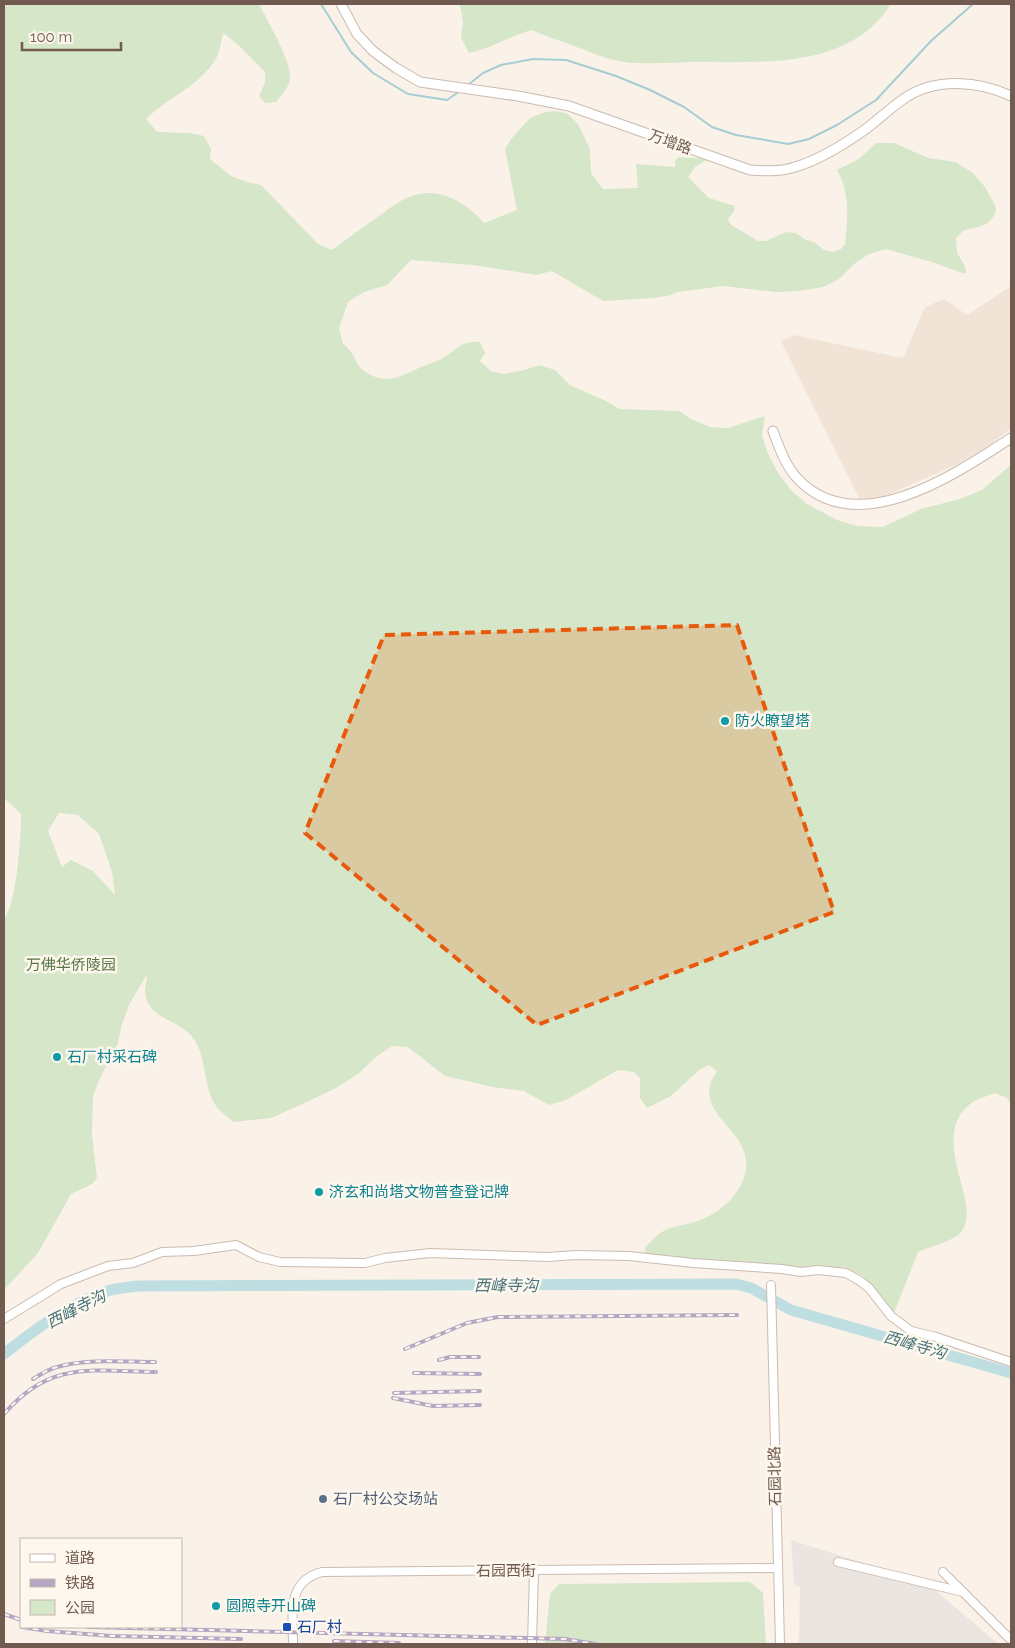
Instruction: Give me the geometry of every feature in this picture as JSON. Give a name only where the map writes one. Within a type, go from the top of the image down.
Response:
[{"type":"street","name":"万增路","points":[[341,4],[358,34],[373,51],[396,68],[420,82],[518,96],[569,106],[750,170],[774,171],[795,167],[822,156],[861,132],[906,97],[927,87],[950,83],[980,86],[1001,91],[1011,96]]},
{"type":"street","points":[[773,431],[784,459],[797,478],[813,491],[834,502],[856,504],[884,502],[911,494],[965,466],[1011,438]]},
{"type":"street","points":[[4,1319],[61,1284],[108,1266],[132,1262],[162,1252],[194,1251],[236,1245],[259,1257],[280,1262],[365,1263],[385,1258],[430,1253],[548,1257],[576,1255],[629,1256],[693,1263],[782,1269],[790,1272],[818,1270],[846,1273],[860,1280],[869,1288],[892,1316],[911,1332],[936,1337],[1011,1362]]},
{"type":"street","name":"石园北路","points":[[771,1285],[776,1568],[780,1644]]},
{"type":"street","points":[[838,1562],[963,1592]]},
{"type":"street","name":"石园西街","points":[[293,1644],[292,1604],[294,1596],[310,1575],[322,1572],[776,1568]]},
{"type":"street","points":[[532,1644],[534,1570]]},
{"type":"street","points":[[943,1572],[1011,1640]]},
{"type":"highlighted area","points":[[737,625],[834,912],[537,1025],[305,833],[384,635]]},
{"type":"shaded area","points":[[1011,286],[1011,428],[978,455],[863,506],[781,341],[794,335],[903,358],[925,307],[944,299],[967,315]]},
{"type":"shaded area","points":[[791,1540],[927,1583],[998,1644],[799,1644],[800,1587],[794,1584]]},
{"type":"green space","name":"万佛华侨陵园","points":[[4,4],[259,4],[289,68],[289,83],[276,102],[265,103],[259,96],[265,82],[265,72],[236,43],[223,33],[215,60],[200,78],[146,119],[157,132],[189,133],[204,136],[211,149],[210,159],[231,176],[261,185],[318,244],[332,250],[398,203],[422,193],[433,193],[452,198],[469,209],[484,223],[517,210],[505,149],[511,139],[530,118],[545,112],[557,111],[568,114],[578,124],[590,149],[591,173],[603,189],[638,188],[636,164],[675,167],[675,161],[679,157],[708,159],[695,167],[688,177],[709,198],[735,206],[728,219],[731,225],[758,241],[766,241],[786,232],[796,233],[804,239],[814,242],[824,250],[833,252],[841,249],[845,244],[847,206],[844,187],[837,170],[859,159],[876,143],[894,143],[928,158],[955,162],[972,172],[985,187],[996,209],[994,216],[988,223],[964,230],[956,238],[957,253],[965,266],[966,273],[886,249],[869,254],[854,264],[839,279],[823,287],[776,292],[723,286],[678,292],[652,298],[603,301],[552,271],[536,275],[473,265],[411,260],[387,285],[364,292],[348,302],[339,328],[343,344],[360,367],[375,377],[388,379],[401,376],[448,355],[464,344],[480,342],[485,353],[480,361],[491,371],[504,374],[540,365],[555,370],[570,385],[619,409],[679,411],[691,419],[710,427],[728,428],[765,416],[762,435],[768,454],[780,476],[791,490],[807,504],[837,520],[857,526],[883,527],[921,509],[960,499],[982,490],[1011,465],[1011,1104],[1007,1098],[995,1093],[970,1104],[958,1119],[954,1137],[955,1155],[967,1210],[965,1225],[957,1236],[918,1252],[894,1313],[863,1276],[845,1267],[829,1269],[646,1258],[645,1248],[659,1234],[669,1228],[700,1220],[725,1205],[737,1191],[745,1174],[746,1160],[743,1148],[720,1118],[710,1097],[710,1085],[717,1071],[709,1065],[699,1070],[671,1096],[647,1108],[640,1098],[640,1078],[634,1072],[618,1070],[566,1100],[549,1105],[524,1091],[493,1087],[445,1076],[408,1047],[392,1046],[376,1057],[358,1074],[336,1088],[309,1101],[271,1118],[233,1122],[218,1108],[212,1099],[202,1056],[195,1041],[182,1028],[152,1009],[147,1002],[145,992],[147,974],[129,1005],[118,1043],[93,1096],[92,1134],[97,1178],[92,1184],[71,1194],[38,1253],[4,1290],[4,919],[15,885],[21,814],[4,798]],"holes":[[[59,813],[78,815],[99,834],[112,872],[115,895],[93,871],[71,860],[62,867],[48,831]]]},
{"type":"green space","points":[[460,4],[891,4],[874,25],[853,40],[829,51],[804,57],[750,62],[633,63],[599,56],[532,30],[469,53],[461,38],[463,22]]},
{"type":"green space","points":[[750,1582],[763,1593],[766,1644],[545,1644],[550,1594],[559,1584]]},
{"type":"waterway","points":[[321,4],[351,52],[373,73],[408,94],[447,100],[460,91]]},
{"type":"waterway","points":[[468,85],[483,73],[501,65],[533,59],[566,60],[616,76],[650,90],[684,107],[712,127],[736,135],[788,144],[809,139],[837,125],[876,100],[931,41],[973,4]]},
{"type":"waterway","name":"西峰寺沟","points":[[4,1354],[41,1326],[82,1301],[111,1290],[138,1286],[736,1284],[751,1288],[791,1310],[1011,1373]]},
{"type":"railway","points":[[405,1349],[467,1323],[498,1317],[737,1315]]},
{"type":"railway","points":[[439,1360],[450,1357],[479,1357]]},
{"type":"railway","points":[[33,1379],[54,1368],[81,1362],[155,1362]]},
{"type":"railway","points":[[4,1414],[21,1397],[38,1385],[55,1377],[73,1372],[156,1372]]},
{"type":"railway","points":[[414,1373],[480,1374]]},
{"type":"railway","points":[[394,1393],[480,1391]]},
{"type":"railway","points":[[393,1398],[433,1406],[480,1405]]},
{"type":"railway","points":[[4,1614],[20,1620]]},
{"type":"railway","points":[[28,1628],[112,1636],[241,1639]]},
{"type":"railway","points":[[128,1628],[564,1639],[596,1644]]},
{"type":"railway","points":[[334,1641],[399,1643]]},
{"type":"place","name":"防火瞭望塔","points":[[725,721]]},
{"type":"place","name":"石厂村采石碑","points":[[57,1057]]},
{"type":"place","name":"济玄和尚塔文物普查登记牌","points":[[319,1192]]},
{"type":"place","name":"石厂村公交场站","points":[[323,1499]]},
{"type":"place","name":"圆照寺开山碑","points":[[216,1606]]},
{"type":"place","name":"石厂村","points":[[287,1627]]}]
